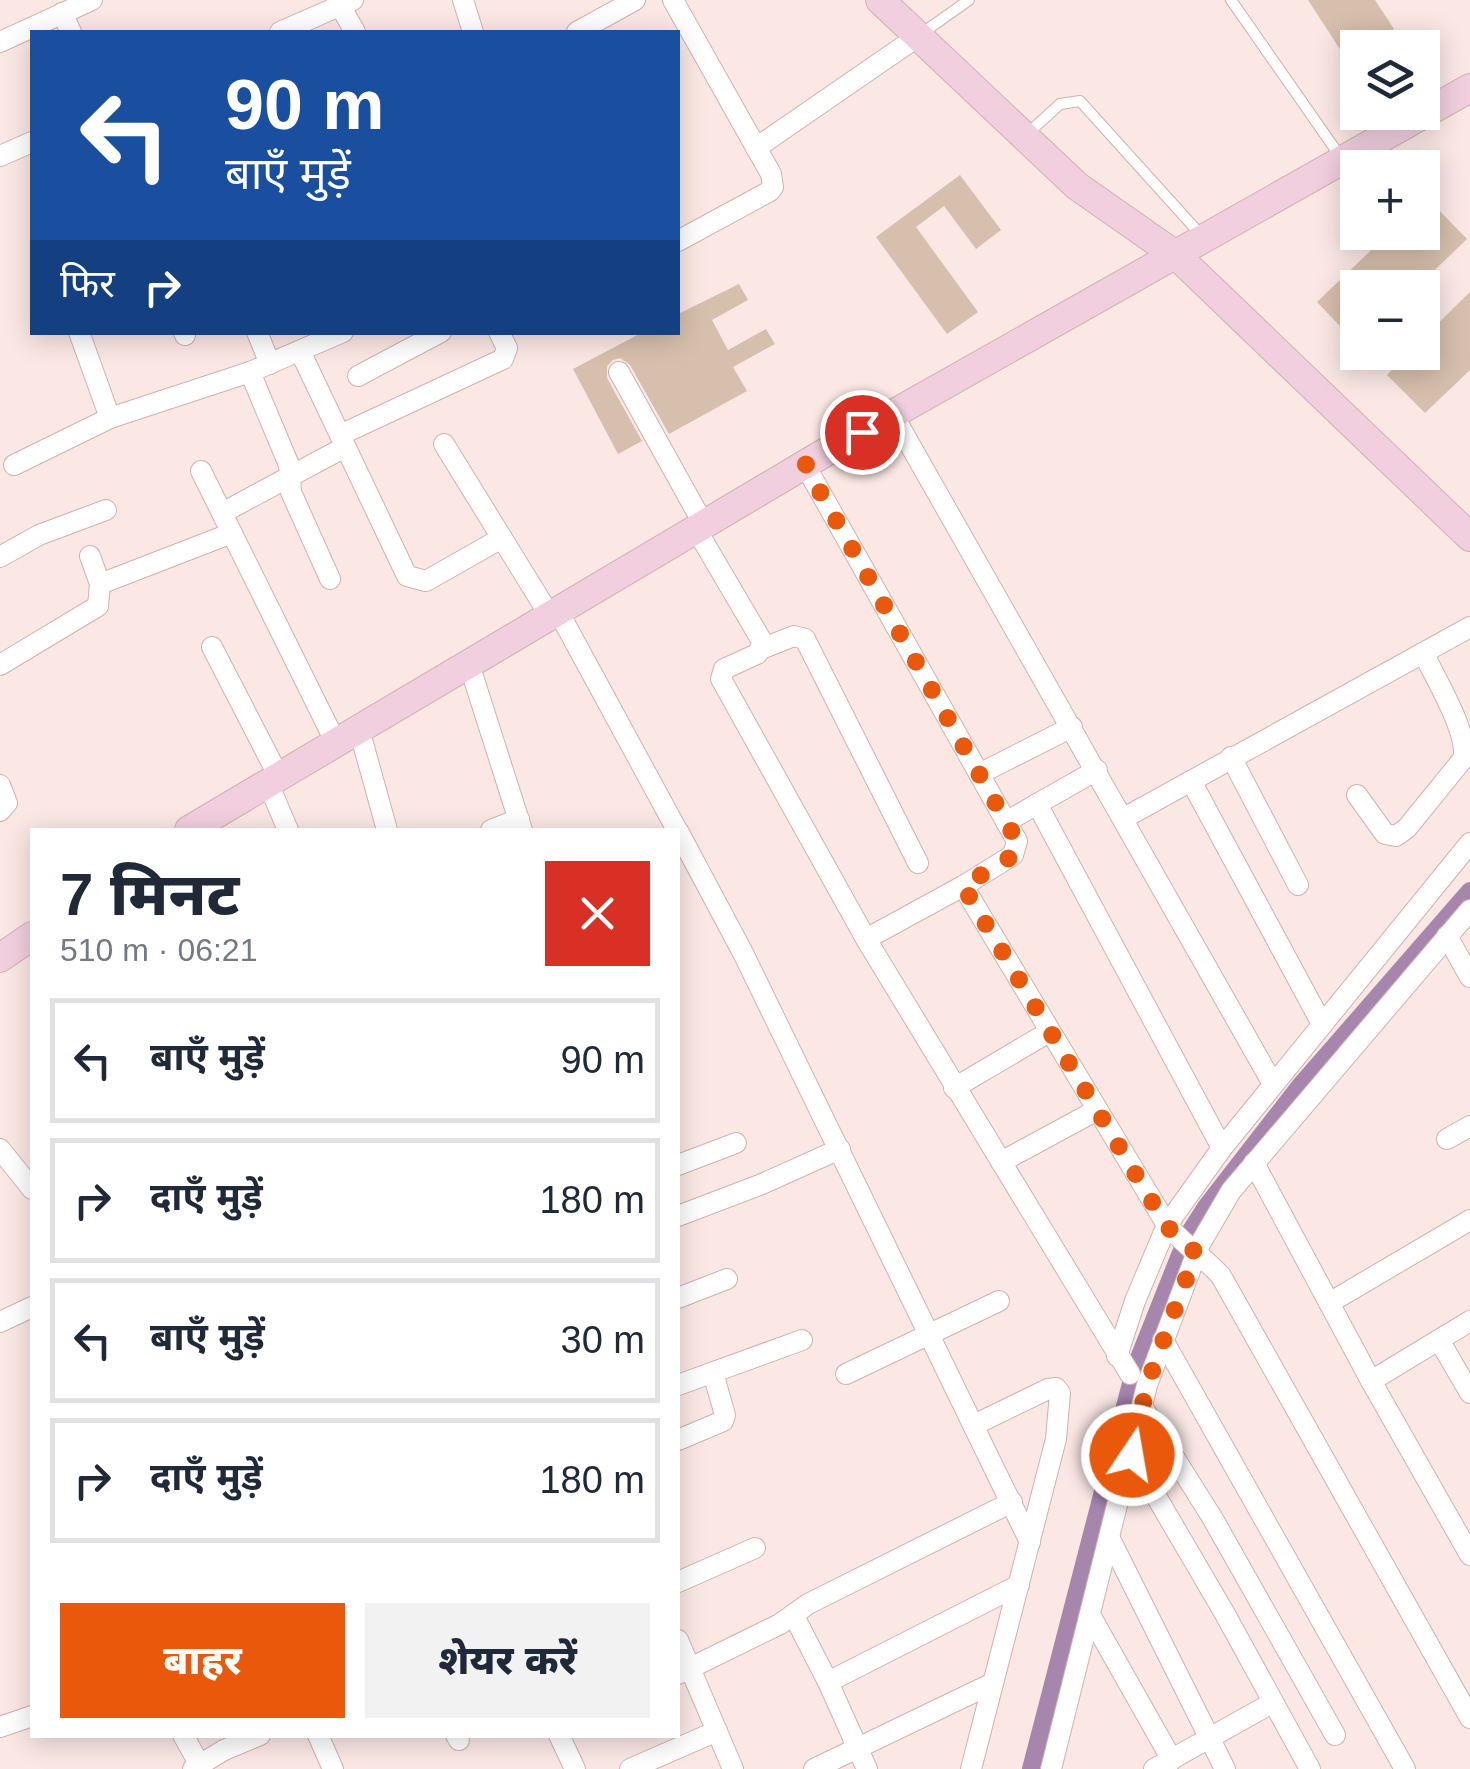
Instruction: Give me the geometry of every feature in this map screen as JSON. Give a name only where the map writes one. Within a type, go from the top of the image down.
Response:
[{"type":"main road","points":[[880,0],[1078,186],[1177,256],[1470,538]]},
{"type":"main road","points":[[1362,150],[1470,88]]},
{"type":"main road","points":[[192,828],[805,465],[1340,163]]},
{"type":"street","points":[[36,30],[67,22],[92,0]]},
{"type":"street","points":[[463,0],[472,30]]},
{"type":"street","points":[[580,30],[634,0]]},
{"type":"street","points":[[673,0],[773,180],[770,191],[680,240]]},
{"type":"street","points":[[284,30],[343,2],[354,30]]},
{"type":"street","points":[[1,39],[30,32]]},
{"type":"street","points":[[756,148],[917,37]]},
{"type":"street","points":[[0,156],[30,143]]},
{"type":"street","points":[[79,335],[110,418]]},
{"type":"street","points":[[257,335],[270,364]]},
{"type":"street","points":[[14,465],[110,418],[250,372],[337,335]]},
{"type":"street","points":[[358,376],[436,335]]},
{"type":"street","points":[[222,513],[290,478],[343,441],[503,359],[507,348],[500,335]]},
{"type":"street","points":[[300,351],[404,572],[412,580],[426,582],[502,538]]},
{"type":"street","points":[[250,372],[289,465],[291,492],[330,579]]},
{"type":"street","points":[[619,372],[758,629],[762,649]]},
{"type":"street","points":[[892,415],[1274,1084]]},
{"type":"street","points":[[444,444],[554,614],[675,828]]},
{"type":"street","points":[[805,465],[1017,841],[1017,850],[963,886],[866,939]]},
{"type":"street","points":[[201,471],[348,736],[387,828]]},
{"type":"street","points":[[0,557],[39,535],[106,510]]},
{"type":"street","points":[[100,584],[232,533]]},
{"type":"street","points":[[0,665],[93,610],[100,600],[100,584],[90,556]]},
{"type":"street","points":[[1124,818],[1470,627]]},
{"type":"street","points":[[918,863],[805,639],[794,636],[727,667],[721,680],[866,939],[1117,1356],[1140,1387],[1335,1735]]},
{"type":"street","points":[[212,647],[273,780],[287,828]]},
{"type":"street","points":[[1357,796],[1385,834],[1396,836],[1408,828],[1462,759],[1462,736],[1424,654]]},
{"type":"street","points":[[468,664],[521,824]]},
{"type":"street","points":[[979,774],[1072,727]]},
{"type":"street","points":[[1230,757],[1298,886]]},
{"type":"street","points":[[1006,822],[1096,770]]},
{"type":"street","points":[[1192,781],[1322,1024]]},
{"type":"street","points":[[0,786],[7,803],[0,811]]},
{"type":"street","points":[[1037,804],[1222,1148]]},
{"type":"street","points":[[680,836],[744,953],[1030,1542]]},
{"type":"street","points":[[1117,1356],[1166,1225],[1222,1148],[1470,843]]},
{"type":"street","points":[[963,886],[1166,1225],[1220,1276],[1470,1718]]},
{"type":"street","points":[[1050,1769],[1132,1455],[1140,1387],[1163,1340],[1196,1252],[1230,1191],[1470,910]]},
{"type":"street","points":[[1446,936],[1470,977]]},
{"type":"street","points":[[954,1088],[1049,1032]]},
{"type":"street","points":[[1002,1162],[1097,1110]]},
{"type":"street","points":[[1447,1140],[1470,1126]]},
{"type":"street","points":[[680,1164],[736,1142]]},
{"type":"street","points":[[0,1149],[30,1186]]},
{"type":"street","points":[[680,1215],[840,1150]]},
{"type":"street","points":[[1254,1163],[1470,1555]]},
{"type":"street","points":[[1329,1303],[1468,1226]]},
{"type":"street","points":[[680,1297],[727,1280]]},
{"type":"street","points":[[846,1374],[999,1301]]},
{"type":"street","points":[[0,1322],[30,1307]]},
{"type":"street","points":[[1371,1381],[1470,1321]]},
{"type":"street","points":[[680,1384],[802,1340]]},
{"type":"street","points":[[1163,1340],[1405,1769]]},
{"type":"street","points":[[1439,1340],[1470,1393]]},
{"type":"street","points":[[680,1439],[723,1421],[725,1414],[712,1372]]},
{"type":"street","points":[[972,1769],[1056,1438],[1058,1390],[1048,1389],[974,1425]]},
{"type":"street","points":[[1132,1455],[1226,1614],[1310,1769]]},
{"type":"street","points":[[732,1769],[717,1731],[684,1671],[1012,1502]]},
{"type":"street","points":[[1110,1539],[1225,1769]]},
{"type":"street","points":[[680,1581],[755,1548]]},
{"type":"street","points":[[828,1682],[1019,1585]]},
{"type":"street","points":[[1090,1615],[1163,1764],[1272,1704]]},
{"type":"street","points":[[794,1616],[868,1769]]},
{"type":"street","points":[[814,1769],[991,1684]]},
{"type":"street","points":[[0,1728],[30,1717]]},
{"type":"street","points":[[630,1769],[717,1731]]},
{"type":"street","points":[[184,1738],[199,1767],[254,1738]]},
{"type":"street","points":[[319,1738],[333,1769]]},
{"type":"street","points":[[560,1738],[575,1769]]},
{"type":"lane","points":[[917,37],[970,0]]},
{"type":"lane","points":[[1231,0],[1340,157]]},
{"type":"lane","points":[[1025,136],[1060,104],[1080,101],[1205,240]]},
{"type":"building","points":[[1308,0],[1375,0],[1394,29],[1340,30],[1340,49]]},
{"type":"building","points":[[960,175],[1001,230],[976,249],[944,206],[916,227],[978,312],[947,334],[876,237]]},
{"type":"building","points":[[1440,211],[1467,239],[1435,270],[1350,270],[1371,250],[1440,250]]},
{"type":"building","points":[[1340,280],[1340,326],[1317,302]]},
{"type":"building","points":[[739,284],[748,300],[712,320],[728,350],[766,329],[775,344],[733,367],[747,391],[669,434],[630,365],[620,358],[613,360],[607,366],[607,378],[642,441],[618,454],[573,369],[637,335],[680,335],[680,313]]},
{"type":"building","points":[[1470,292],[1470,370],[1425,413],[1387,375],[1392,370],[1440,370],[1440,321]]},
{"type":"waterway","points":[[1031,1769],[1135,1368],[1188,1235],[1300,1086],[1470,891]]},
{"type":"route","points":[[862,432],[805,465],[1017,841],[1014,855],[963,886],[1166,1225],[1196,1252],[1147,1385],[1132,1455]]}]
